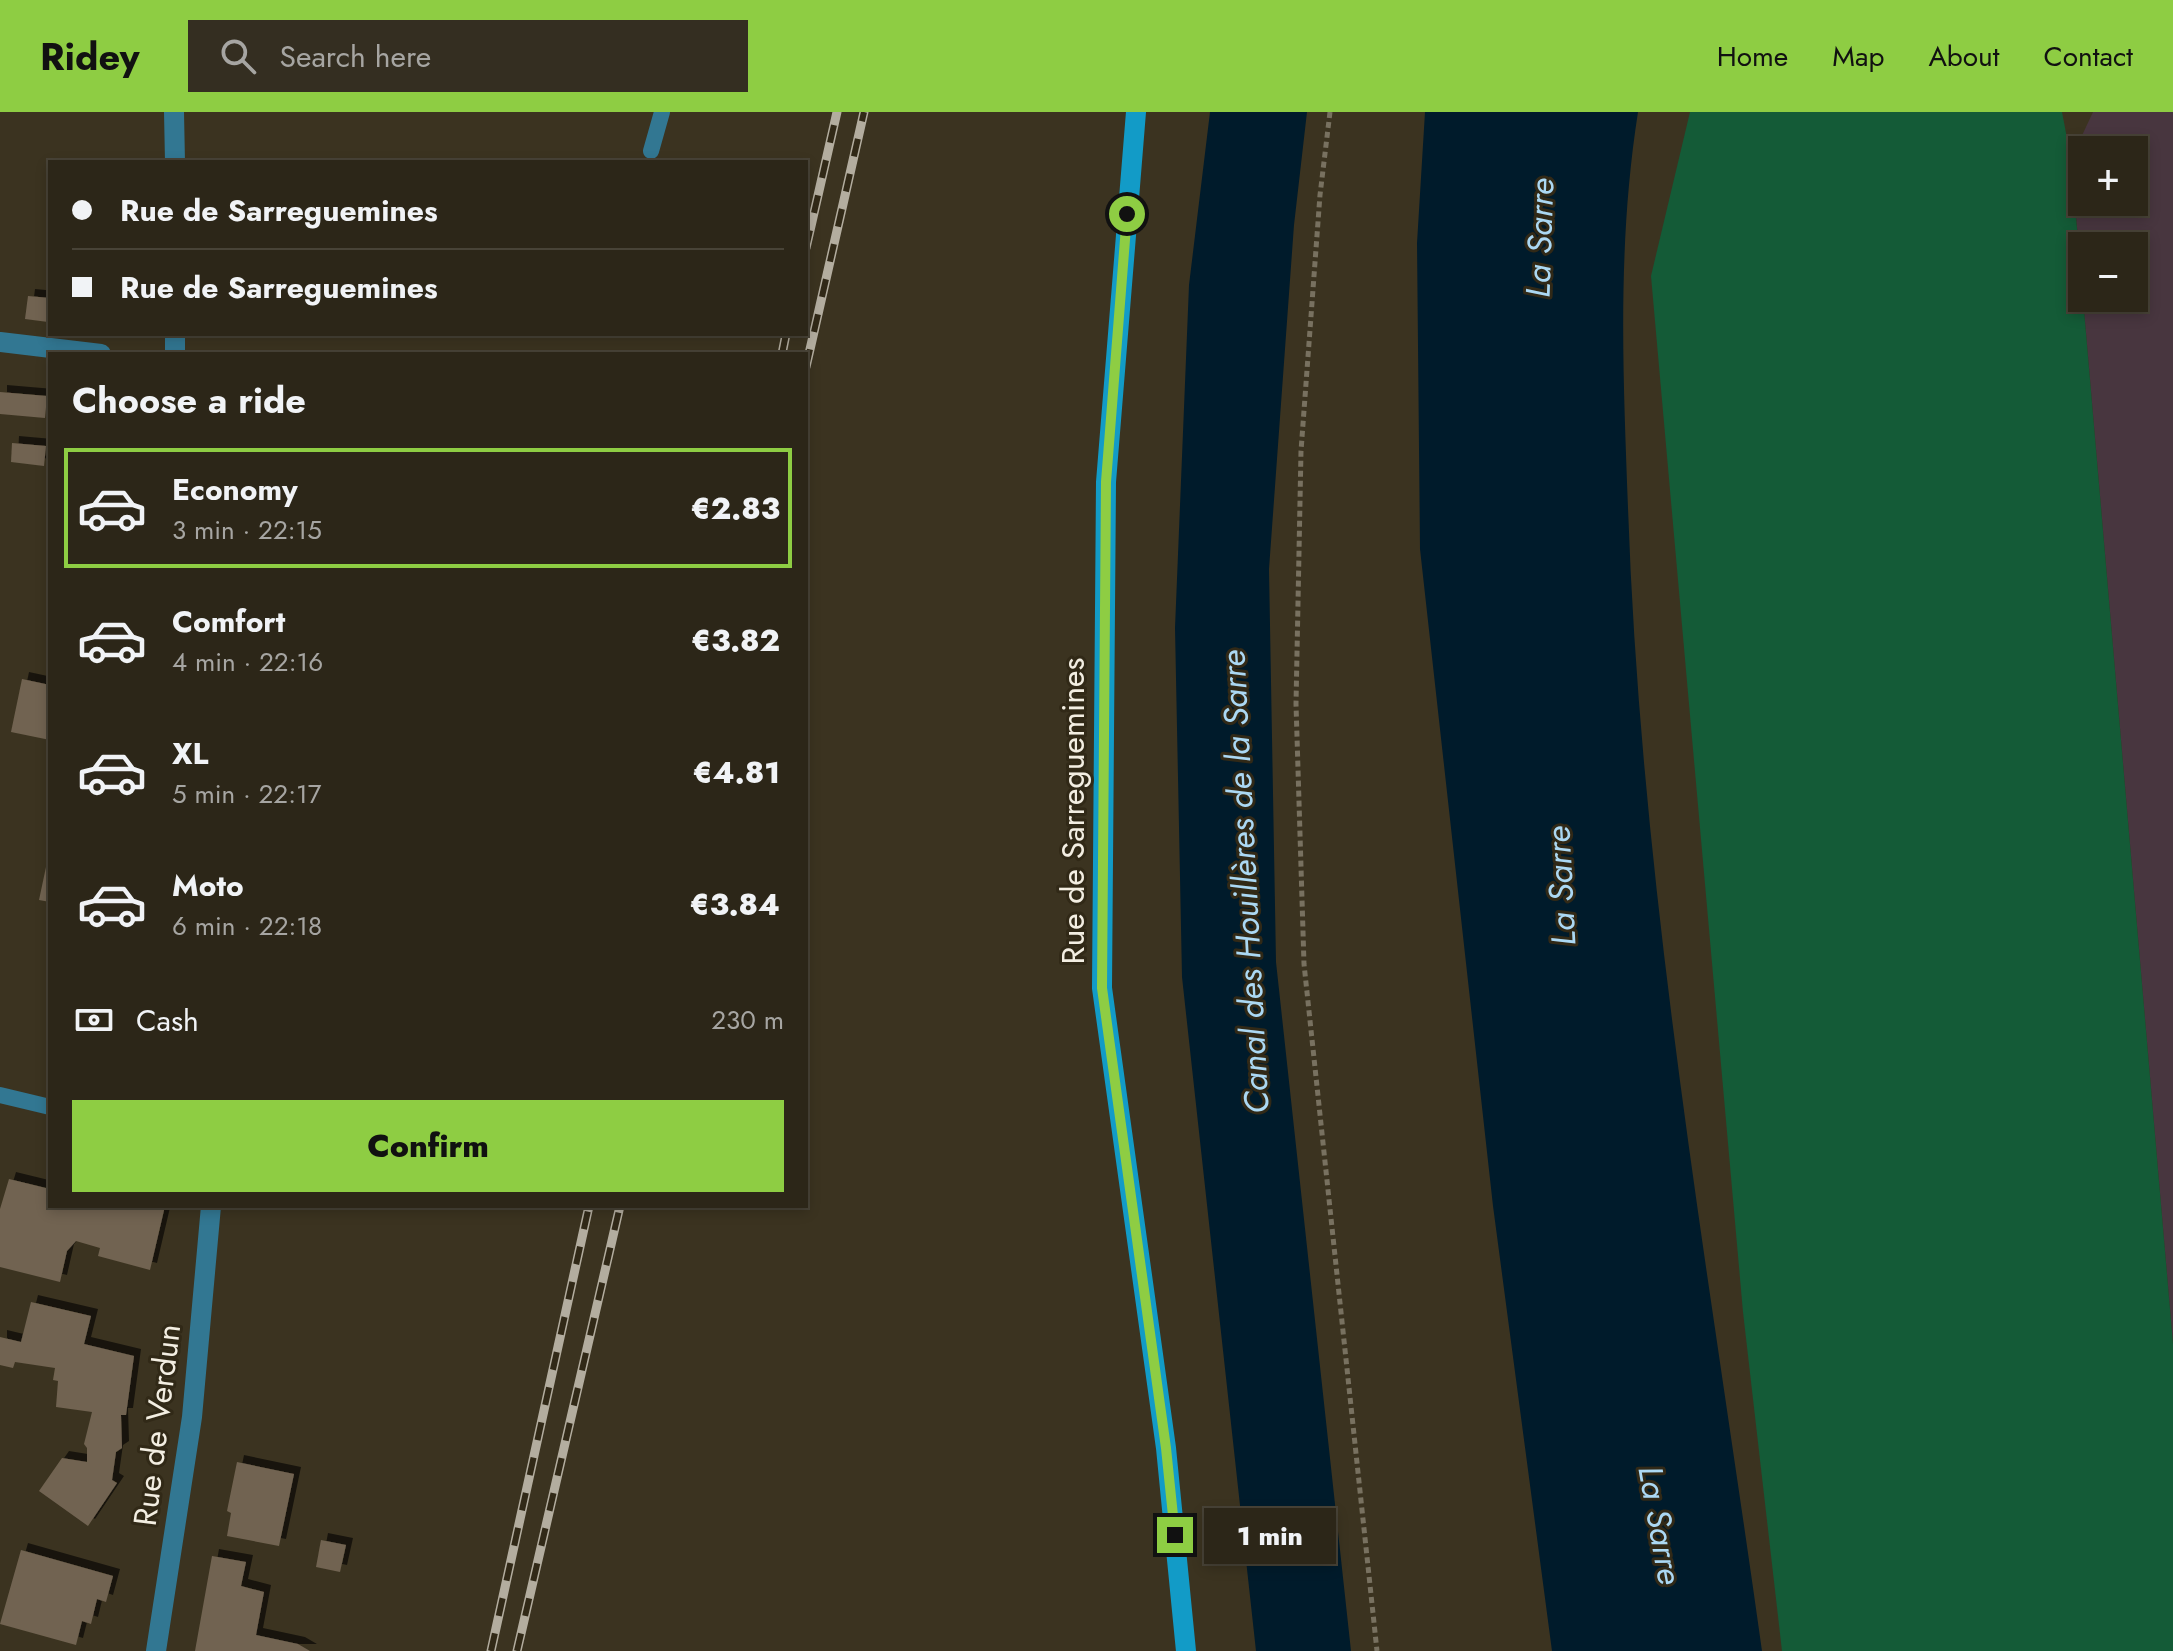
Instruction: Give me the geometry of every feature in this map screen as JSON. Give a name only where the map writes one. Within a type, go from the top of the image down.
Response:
[{"type":"street","points":[[174,112],[175,160]]},
{"type":"street","name":"Rue de Sarreguemines","points":[[1136,112],[1106,482],[1102,988],[1166,1448],[1186,1651]]},
{"type":"street","points":[[0,342],[84,352]]},
{"type":"street","name":"Rue de Verdun","points":[[156,1651],[192,1417],[211,1208]]},
{"type":"lane","points":[[651,151],[662,112]]},
{"type":"lane","points":[[0,1095],[48,1107]]},
{"type":"path","points":[[1330,112],[1320,195],[1301,451],[1296,704],[1302,918],[1304,964],[1377,1651]]},
{"type":"shaded area","points":[[2093,112],[2173,112],[2173,1344],[2084,312],[2148,312],[2148,232],[2077,232],[2076,216],[2148,216],[2148,136],[2082,136]]},
{"type":"green space","points":[[1690,112],[2062,112],[2068,143],[2068,216],[2076,216],[2077,232],[2068,232],[2068,312],[2084,312],[2173,1344],[2173,1651],[1782,1651],[1743,1312],[1651,276]]},
{"type":"water","name":"Canal des Houillères de la Sarre","points":[[1210,112],[1307,112],[1294,225],[1269,569],[1276,962],[1351,1651],[1256,1651],[1182,977],[1175,628],[1189,285]]},
{"type":"water","name":"La Sarre","points":[[1425,112],[1638,112],[1627,211],[1623,310],[1635,652],[1662,938],[1680,1081],[1762,1651],[1552,1651],[1493,1206],[1420,549],[1417,243]]},
{"type":"building","points":[[28,296],[48,298],[48,322],[25,319]]},
{"type":"building","points":[[0,392],[47,396],[45,418],[0,414]]},
{"type":"building","points":[[12,443],[46,446],[44,466],[11,462]]},
{"type":"building","points":[[22,679],[48,685],[48,740],[11,732]]},
{"type":"building","points":[[48,858],[48,902],[39,900]]},
{"type":"building","points":[[9,1179],[48,1189],[48,1208],[165,1208],[150,1270],[98,1256],[100,1248],[76,1241],[67,1251],[60,1282],[0,1267],[0,1209]]},
{"type":"building","points":[[31,1302],[91,1316],[84,1344],[134,1356],[126,1415],[121,1415],[122,1448],[116,1452],[112,1480],[117,1483],[88,1526],[39,1491],[62,1458],[87,1462],[84,1444],[92,1412],[56,1407],[58,1381],[53,1380],[55,1368],[15,1362],[13,1368],[0,1365],[0,1337],[21,1342]]},
{"type":"building","points":[[237,1462],[294,1474],[279,1546],[227,1536],[231,1513],[227,1511]]},
{"type":"building","points":[[321,1540],[346,1545],[340,1572],[316,1567]]},
{"type":"building","points":[[21,1550],[113,1576],[106,1602],[97,1599],[91,1624],[82,1621],[76,1645],[0,1624]]},
{"type":"building","points":[[212,1556],[246,1562],[241,1586],[264,1592],[256,1635],[298,1644],[310,1651],[195,1651]]},
{"type":"railway","points":[[808,239],[837,112]]},
{"type":"railway","points":[[808,358],[864,112]]},
{"type":"railway","points":[[782,352],[786,336]]},
{"type":"railway","points":[[491,1651],[589,1208]]},
{"type":"railway","points":[[517,1651],[620,1208]]},
{"type":"route","points":[[1127,214],[1106,482],[1102,988],[1166,1448],[1175,1535]]}]
